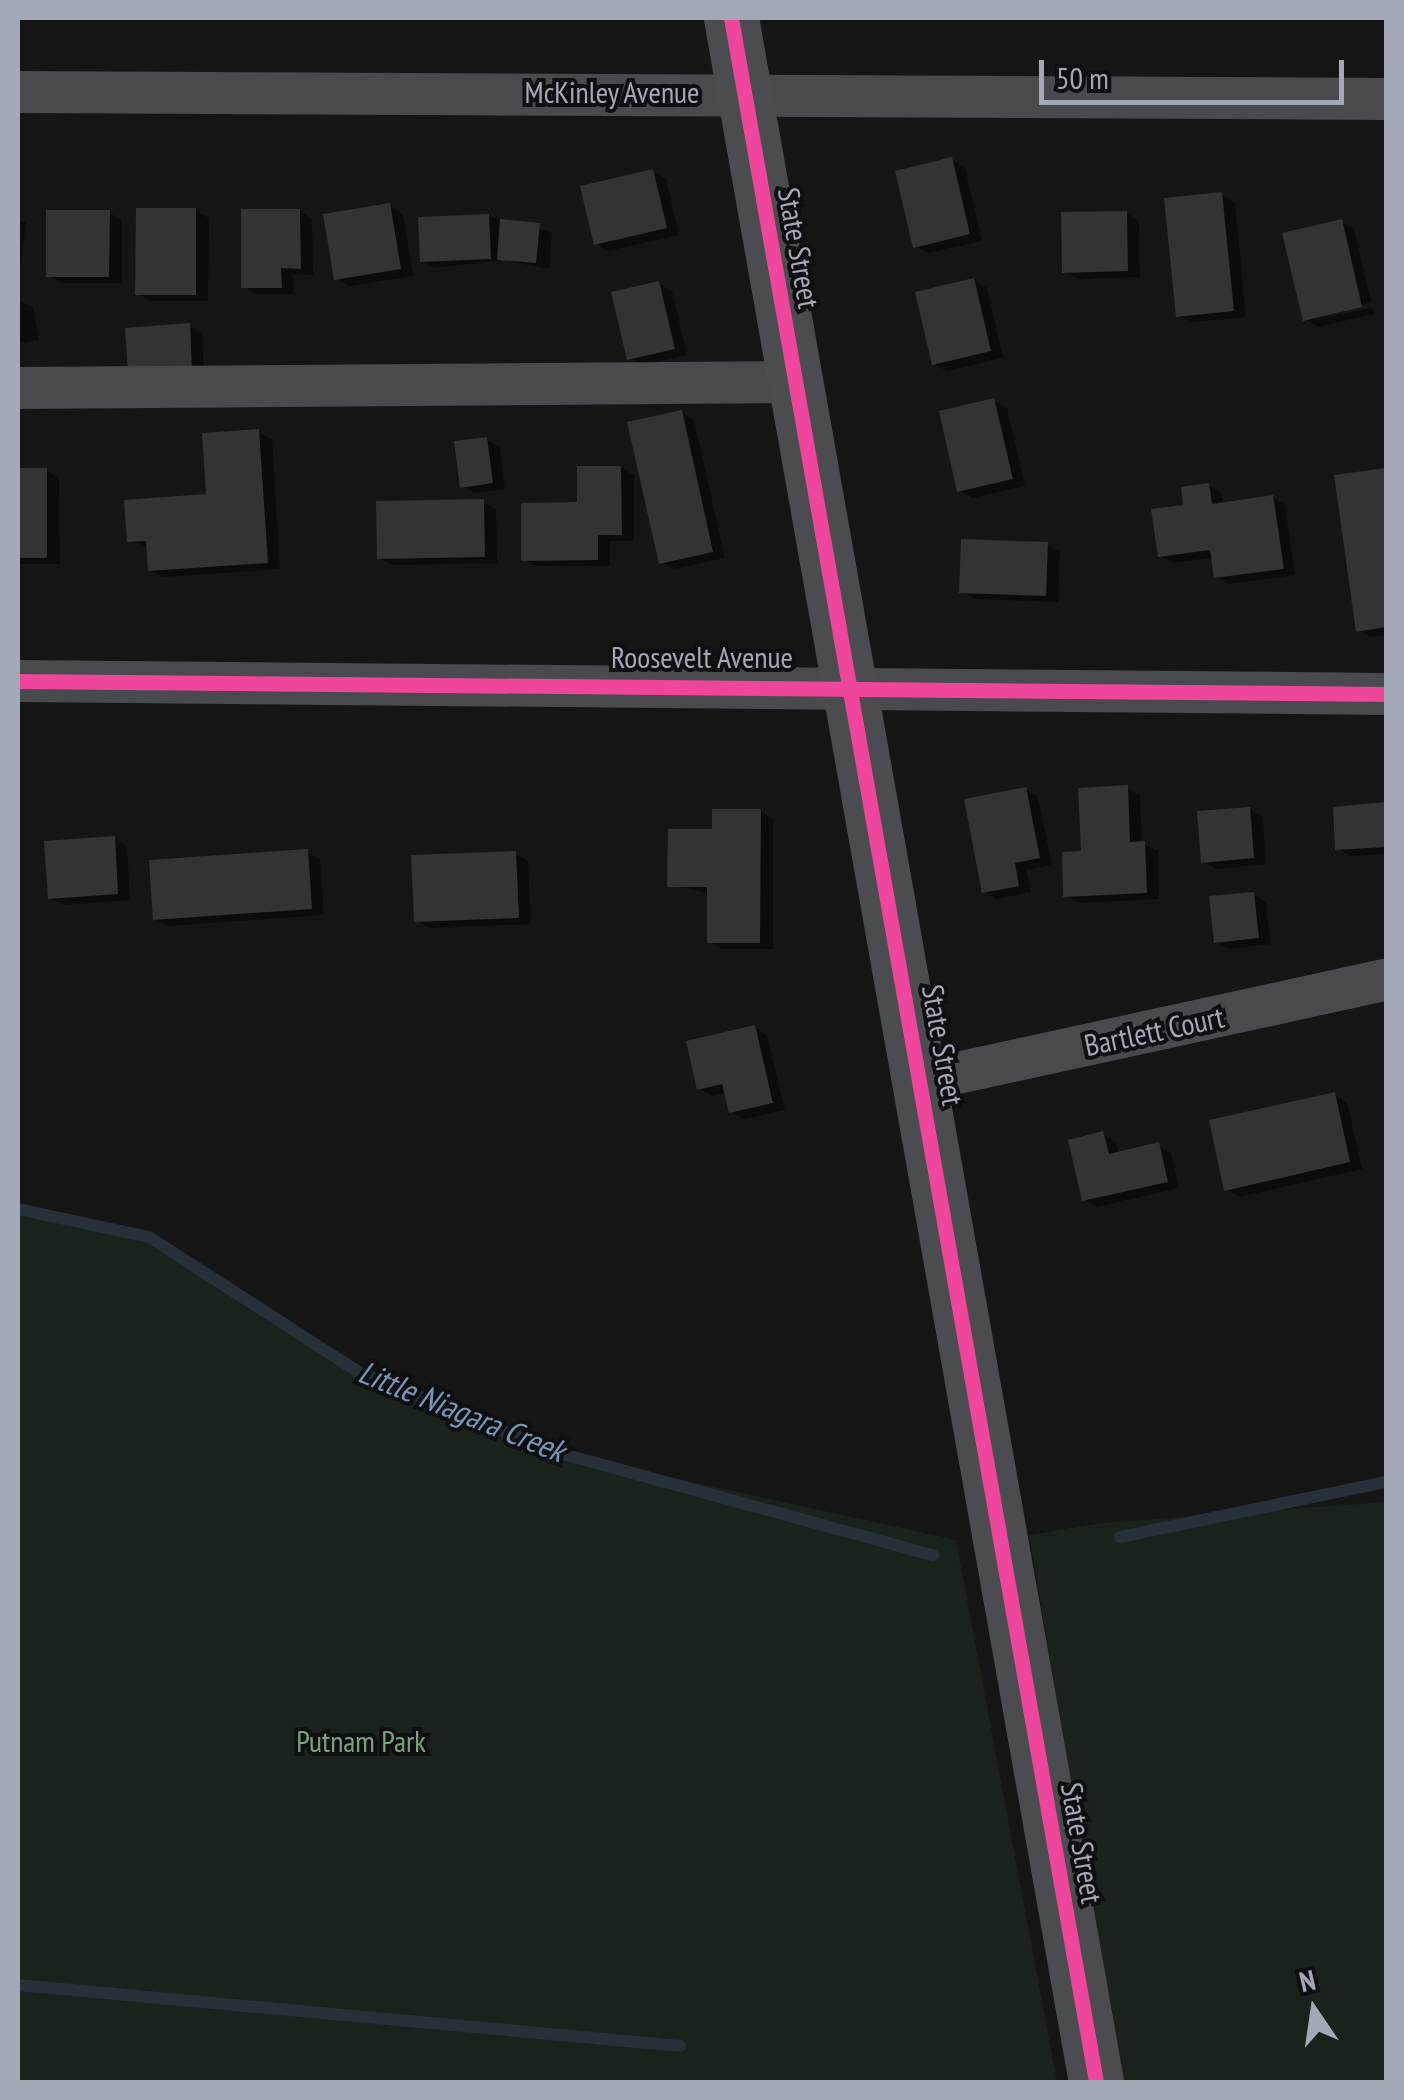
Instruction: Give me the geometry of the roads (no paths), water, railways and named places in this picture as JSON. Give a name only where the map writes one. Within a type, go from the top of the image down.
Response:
[{"type":"main road","name":"State Street","points":[[731,18],[1096,2082]]},
{"type":"street","name":"McKinley Avenue","points":[[18,92],[744,92],[1386,99]]},
{"type":"street","points":[[18,388],[795,382]]},
{"type":"street","name":"Roosevelt Avenue","points":[[18,681],[849,684],[1386,694]]},
{"type":"street","name":"Bartlett Court","points":[[921,1081],[1386,980]]},
{"type":"waterway","name":"Little Niagara Creek","points":[[18,1209],[149,1237],[357,1371],[552,1451],[933,1555]]},
{"type":"waterway","name":"Little Niagara Creek","points":[[1120,1537],[1386,1482]]},
{"type":"waterway","points":[[18,1985],[680,2046]]},
{"type":"park label","name":"Putnam Park","points":[[361,1741]]}]
